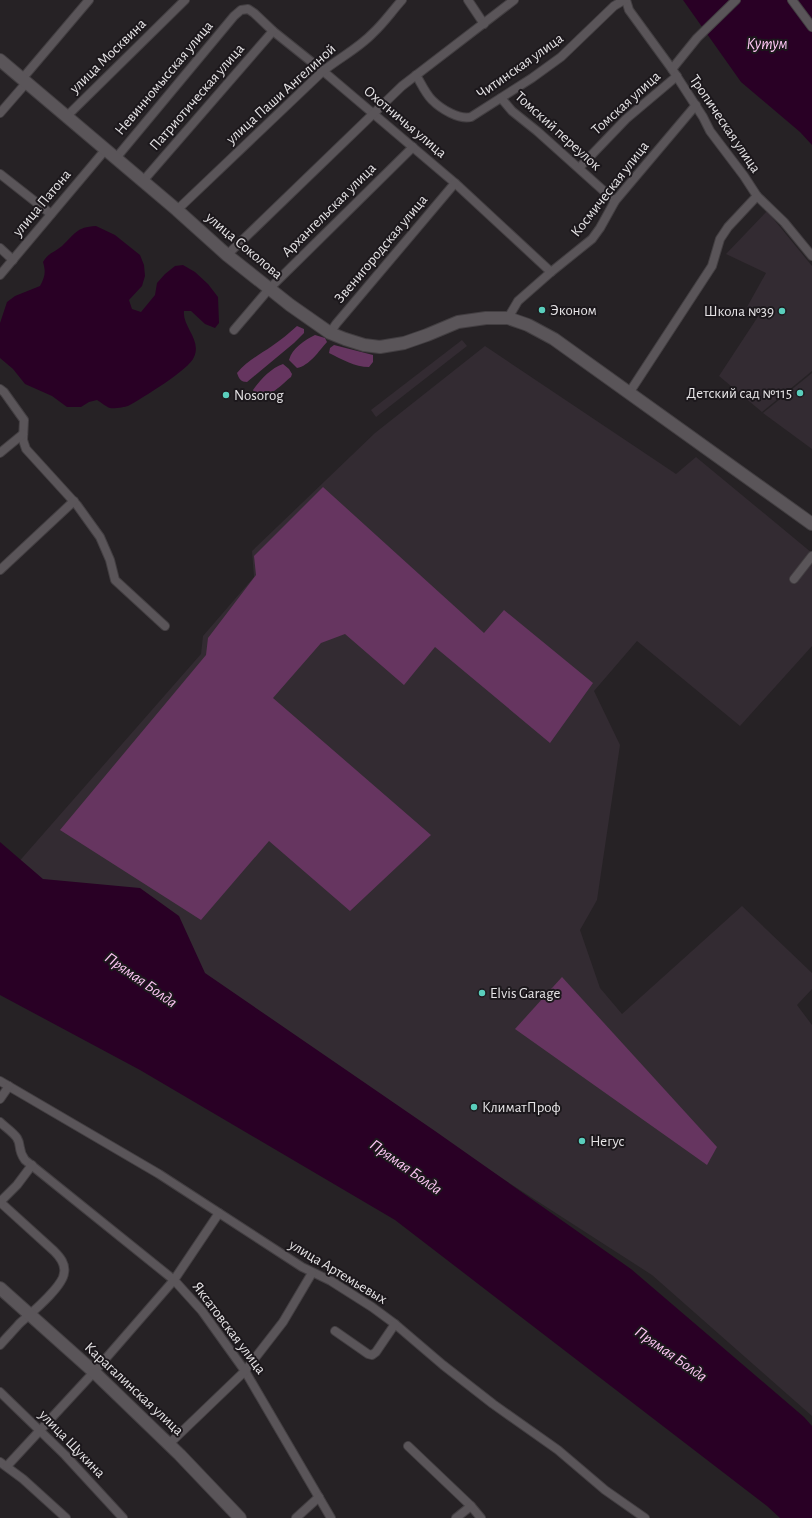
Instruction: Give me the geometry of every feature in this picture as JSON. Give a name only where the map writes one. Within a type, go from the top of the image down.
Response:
[{"type":"main road","name":"улица Соколова","points":[[0,60],[106,149],[227,255],[316,325],[330,333],[364,345],[380,347],[404,343],[458,322],[486,318],[508,318],[528,325],[554,339],[812,524]]},
{"type":"main road","name":"Карагалинская улица","points":[[0,1288],[94,1372],[169,1444],[240,1518]]},
{"type":"street","points":[[0,113],[89,0]]},
{"type":"street","name":"улица Москвина","points":[[67,116],[185,0]]},
{"type":"street","name":"улица Паши Ангелиной","points":[[177,210],[323,71],[374,33],[402,0]]},
{"type":"street","points":[[468,0],[484,24]]},
{"type":"street","points":[[227,255],[402,86],[514,0]]},
{"type":"street","name":"Тропическая улица","points":[[625,0],[629,10],[672,68],[696,105],[710,131],[757,196],[784,222],[812,256]]},
{"type":"street","name":"Читинская улица","points":[[416,75],[432,100],[457,117],[471,117],[561,58],[614,6],[625,0]]},
{"type":"street","points":[[792,0],[811,25]]},
{"type":"street","points":[[672,68],[702,33],[732,2]]},
{"type":"street","name":"Охотничья улица","points":[[234,16],[241,10],[248,10],[254,13],[273,31],[323,71],[455,183],[551,272]]},
{"type":"street","name":"Невинномысская улица","points":[[116,158],[234,16]]},
{"type":"street","name":"Патриотическая улица","points":[[143,181],[273,31]]},
{"type":"street","name":"Томская улица","points":[[579,168],[626,119],[676,76]]},
{"type":"street","name":"Томский переулок","points":[[501,98],[512,111],[615,201]]},
{"type":"street","name":"Космическая улица","points":[[508,318],[518,301],[592,239],[615,201],[696,105]]},
{"type":"street","name":"Архангельская улица","points":[[234,330],[269,289],[413,147]]},
{"type":"street","name":"улица Патона","points":[[0,275],[106,149]]},
{"type":"street","points":[[0,174],[51,214]]},
{"type":"street","name":"Звенигородская улица","points":[[330,333],[455,183]]},
{"type":"street","points":[[630,393],[712,266],[720,239],[728,227],[757,196]]},
{"type":"street","points":[[0,248],[13,260]]},
{"type":"street","points":[[0,389],[4,392],[24,420],[23,440],[26,449],[74,501],[100,537],[110,560],[115,580],[165,626]]},
{"type":"street","points":[[0,453],[23,434]]},
{"type":"street","points":[[0,570],[74,501]]},
{"type":"street","points":[[794,579],[812,556]]},
{"type":"street","name":"улица Артемьевых","points":[[0,1081],[159,1174],[312,1273],[331,1281],[395,1324],[443,1365],[493,1404],[558,1450],[633,1515],[644,1518]]},
{"type":"street","points":[[0,1100],[9,1086]]},
{"type":"street","name":"Яксатовская улица","points":[[0,1122],[16,1136],[20,1153],[32,1165],[174,1280],[202,1311],[245,1371],[331,1518]]},
{"type":"street","points":[[0,1345],[41,1304],[60,1282],[64,1275],[65,1267],[61,1258],[0,1202],[17,1185],[32,1165]]},
{"type":"street","points":[[66,1518],[23,1479],[3,1464],[40,1431],[94,1372],[174,1280],[219,1213]]},
{"type":"street","points":[[169,1444],[245,1371],[283,1322],[312,1273]]},
{"type":"street","points":[[335,1331],[368,1354],[372,1355],[376,1352],[395,1324]]},
{"type":"street","name":"улица Щукина","points":[[0,1392],[65,1455],[123,1518]]},
{"type":"street","points":[[408,1446],[471,1506],[481,1518]]},
{"type":"street","points":[[296,1518],[319,1497]]},
{"type":"street","points":[[456,1518],[471,1506]]},
{"type":"shaded area","name":"Школа №39","points":[[767,211],[812,266],[812,371],[762,412],[719,376],[759,315],[747,307],[766,273],[726,254]]},
{"type":"shaded area","points":[[297,326],[304,329],[304,333],[294,343],[247,382],[240,380],[237,373],[245,365],[279,341]]},
{"type":"shaded area","points":[[315,335],[325,338],[327,342],[310,361],[297,368],[289,360],[293,352],[299,345]]},
{"type":"shaded area","points":[[462,340],[467,346],[376,417],[371,410]]},
{"type":"shaded area","points":[[334,345],[373,355],[373,362],[369,367],[364,367],[343,360],[329,353],[330,348]]},
{"type":"shaded area","points":[[485,346],[676,474],[696,457],[812,553],[812,646],[740,726],[637,641],[594,691],[620,745],[597,900],[580,930],[600,988],[622,1014],[742,906],[812,973],[812,989],[797,1005],[812,1025],[812,1416],[652,1275],[16,865],[201,654],[203,636],[254,577],[252,551],[375,433]]},
{"type":"shaded area","points":[[283,364],[289,369],[292,374],[291,377],[270,394],[261,398],[256,398],[253,390],[262,378],[270,371]]},
{"type":"shaded area","name":"Детский сад №115","points":[[812,373],[812,449],[763,413]]},
{"type":"shaded area","points":[[323,487],[484,633],[504,610],[593,683],[550,743],[435,647],[404,685],[345,634],[321,643],[273,698],[431,835],[350,911],[269,841],[201,920],[60,830],[206,655],[208,638],[256,575],[254,556]]},
{"type":"shaded area","points":[[562,977],[717,1147],[707,1165],[515,1029]]},
{"type":"water","name":"Кутум","points":[[683,0],[812,0],[812,145],[800,132],[741,82]]},
{"type":"water","points":[[96,226],[115,235],[140,255],[144,265],[145,276],[142,286],[129,300],[132,309],[141,312],[155,295],[157,283],[165,274],[175,266],[183,265],[195,272],[208,284],[218,297],[219,323],[215,328],[205,324],[191,311],[184,311],[184,317],[196,345],[194,357],[184,369],[175,376],[154,391],[128,406],[110,408],[97,400],[89,402],[81,407],[67,407],[52,396],[25,384],[13,369],[0,358],[0,323],[7,302],[15,296],[40,286],[44,274],[43,262],[47,257],[62,246],[76,232],[84,228]]},
{"type":"water","name":"Прямая Болда","points":[[0,842],[43,879],[140,888],[179,916],[205,973],[435,1131],[631,1269],[804,1417],[812,1426],[812,1518],[780,1518],[767,1506],[395,1220],[140,1070],[0,995]]},
{"type":"place","name":"Эконом","points":[[542,310]]},
{"type":"place","name":"Школа №39","points":[[782,311]]},
{"type":"place","name":"Детский сад №115","points":[[800,393]]},
{"type":"place","name":"Nosorog","points":[[226,395]]},
{"type":"place","name":"Elvis Garage","points":[[482,993]]},
{"type":"place","name":"КлиматПроф","points":[[474,1107]]},
{"type":"place","name":"Негус","points":[[582,1141]]}]
